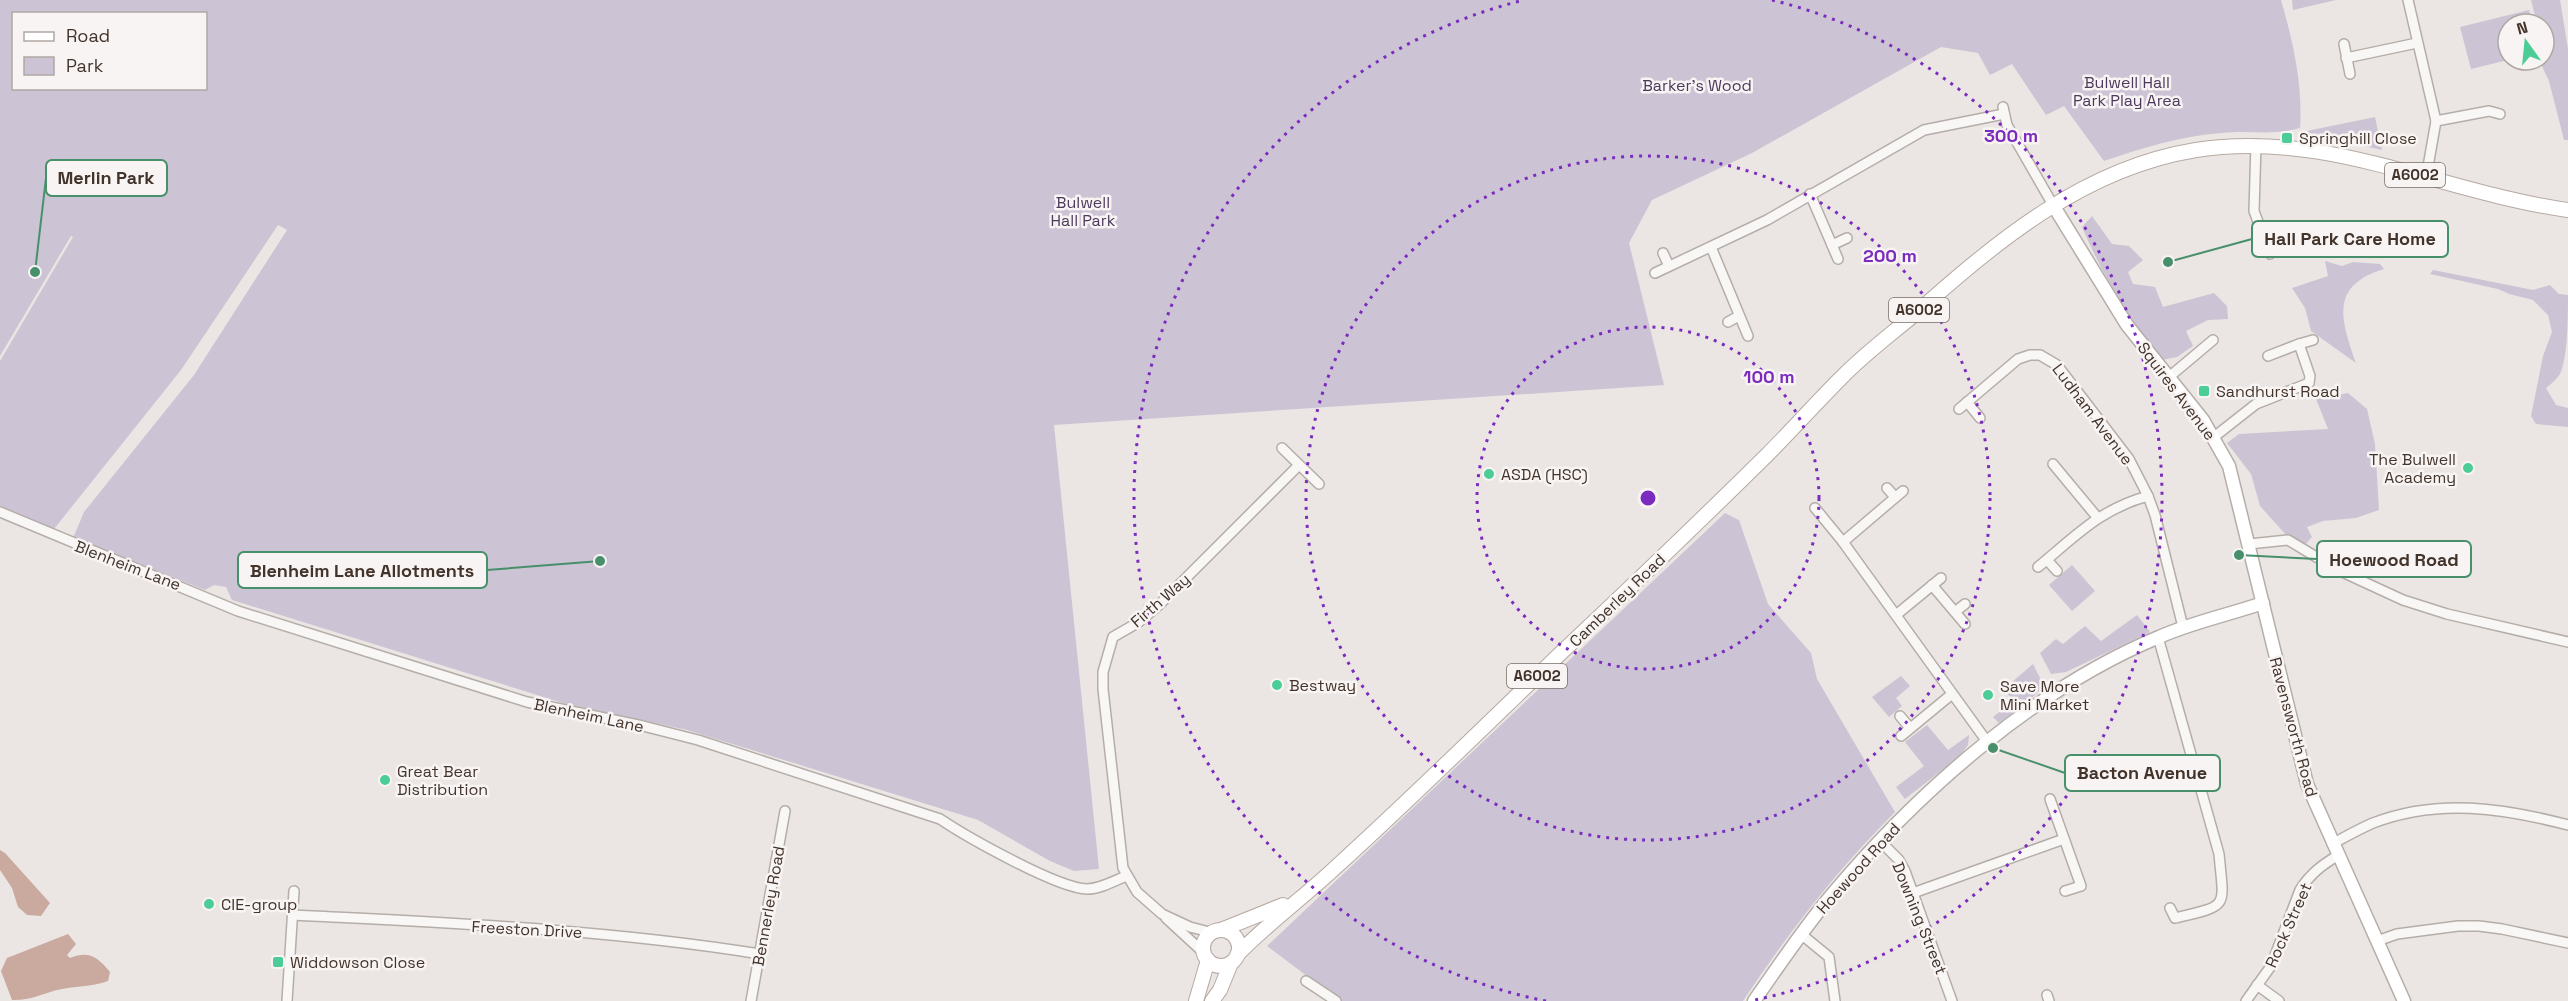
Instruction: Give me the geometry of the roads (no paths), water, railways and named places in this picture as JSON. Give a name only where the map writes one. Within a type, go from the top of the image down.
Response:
[{"type":"main road","name":"A6002","points":[[2053,205],[2086,186],[2156,158],[2195,150],[2256,144],[2331,152],[2514,202],[2568,210]]},
{"type":"main road","name":"Camberley Road","points":[[1212,1001],[1220,990],[1234,959],[1304,894],[1337,867],[1578,637],[1767,455],[1842,376],[1989,250],[2053,205]]},
{"type":"main road","name":"Camberley Road","points":[[1217,932],[1258,917],[1304,894]]},
{"type":"main road","points":[[1196,1001],[1206,956],[1204,943],[1217,932],[1234,936],[1239,945],[1234,959],[1218,966],[1206,956]]},
{"type":"street","points":[[2408,0],[2436,121],[2426,178]]},
{"type":"street","points":[[2346,58],[2417,43]]},
{"type":"street","points":[[2344,44],[2350,74]]},
{"type":"street","points":[[1655,273],[1767,220],[1924,130],[2003,110],[2007,125],[2053,205]]},
{"type":"street","points":[[2436,121],[2489,111],[2500,114]]},
{"type":"street","points":[[2256,144],[2254,211],[2270,254]]},
{"type":"street","points":[[1810,194],[1838,259]]},
{"type":"street","name":"Squires Avenue","points":[[2053,205],[2116,308],[2214,437],[2229,466],[2249,544]]},
{"type":"street","points":[[1832,245],[1847,238]]},
{"type":"street","points":[[1711,247],[1748,336]]},
{"type":"street","points":[[1663,253],[1669,266]]},
{"type":"street","points":[[1728,322],[1739,316]]},
{"type":"street","points":[[2169,378],[2214,340]]},
{"type":"street","points":[[2268,356],[2313,340]]},
{"type":"street","points":[[2214,437],[2256,404],[2309,383],[2310,376],[2299,344]]},
{"type":"street","name":"Ludham Avenue","points":[[1980,418],[1963,405],[2018,359],[2040,355],[2057,365],[2129,459],[2148,496],[2183,627]]},
{"type":"street","points":[[1282,448],[1318,484]]},
{"type":"street","points":[[2053,464],[2097,517]]},
{"type":"street","name":"Firth Way","points":[[1126,876],[1121,861],[1103,688],[1103,672],[1113,637],[1139,622],[1159,605],[1299,465]]},
{"type":"street","points":[[1843,542],[1899,494],[1887,488]]},
{"type":"street","points":[[2038,567],[2097,517],[2122,504],[2148,496]]},
{"type":"street","points":[[1815,508],[1843,542],[1988,743]]},
{"type":"street","name":"Blenheim Lane","points":[[0,512],[238,610],[527,702],[698,740],[940,819],[1036,871],[1076,887],[1092,889],[1126,876]]},
{"type":"street","points":[[2249,544],[2288,540],[2338,570],[2403,600],[2447,614],[2568,642]]},
{"type":"street","name":"Ravensworth Road","points":[[2249,544],[2303,773],[2337,856],[2404,1001]]},
{"type":"street","points":[[2047,560],[2057,571]]},
{"type":"street","points":[[1896,615],[1941,578]]},
{"type":"street","points":[[1932,585],[1965,624]]},
{"type":"street","name":"Hoewood Road","points":[[1754,1001],[1801,934],[1835,891],[1928,794],[1988,743],[2042,702],[2099,665],[2183,627],[2263,603]]},
{"type":"street","points":[[1955,612],[1965,604]]},
{"type":"street","points":[[2158,637],[2219,854],[2223,890],[2222,901],[2216,908],[2175,918],[2170,908]]},
{"type":"street","points":[[1901,736],[1952,694]]},
{"type":"street","points":[[1900,716],[1910,728]]},
{"type":"street","points":[[2050,799],[2080,886],[2065,891]]},
{"type":"street","points":[[2332,844],[2373,823],[2418,811],[2441,808],[2484,808],[2568,825]]},
{"type":"street","name":"Bennerley Road","points":[[751,1001],[785,811]]},
{"type":"street","points":[[1912,893],[2064,839]]},
{"type":"street","name":"Downing Street","points":[[1880,842],[1899,860],[1952,1001]]},
{"type":"street","name":"Rock Street","points":[[2246,1001],[2271,966],[2306,880],[2314,871],[2337,856]]},
{"type":"street","points":[[1126,876],[1137,892],[1206,956]]},
{"type":"street","points":[[287,1001],[294,891]]},
{"type":"street","points":[[1162,914],[1190,927],[1217,932]]},
{"type":"street","name":"Freeston Drive","points":[[292,915],[588,933],[693,943],[760,954]]},
{"type":"street","points":[[2376,941],[2397,934],[2458,926],[2480,926],[2502,928],[2568,943]]},
{"type":"street","points":[[1801,934],[1829,957],[1835,1001]]},
{"type":"street","points":[[1306,981],[1333,1000]]},
{"type":"street","points":[[2257,985],[2278,1001]]},
{"type":"place","name":"Springhill Close","points":[[2287,138]]},
{"type":"place","name":"Hall Park Care Home","points":[[2168,262]]},
{"type":"place","name":"Merlin Park","points":[[35,272]]},
{"type":"place","name":"Sandhurst Road","points":[[2204,391]]},
{"type":"place","name":"The Bulwell Academy","points":[[2468,468]]},
{"type":"place","name":"ASDA (HSC)","points":[[1489,474]]},
{"type":"place","name":"Hoewood Road","points":[[2239,555]]},
{"type":"place","name":"Blenheim Lane Allotments","points":[[600,561]]},
{"type":"place","name":"Bestway","points":[[1277,685]]},
{"type":"place","name":"Save More Mini Market","points":[[1988,695]]},
{"type":"place","name":"Bacton Avenue","points":[[1993,748]]},
{"type":"place","name":"Great Bear Distribution","points":[[385,780]]},
{"type":"place","name":"CIE-group","points":[[209,904]]},
{"type":"place","name":"Widdowson Close","points":[[278,962]]},
{"type":"park label","name":"Barker's Wood","points":[[1697,85]]},
{"type":"park label","name":"Bulwell Hall Park Play Area","points":[[2127,91]]},
{"type":"park label","name":"Bulwell Hall Park","points":[[1083,211]]}]
